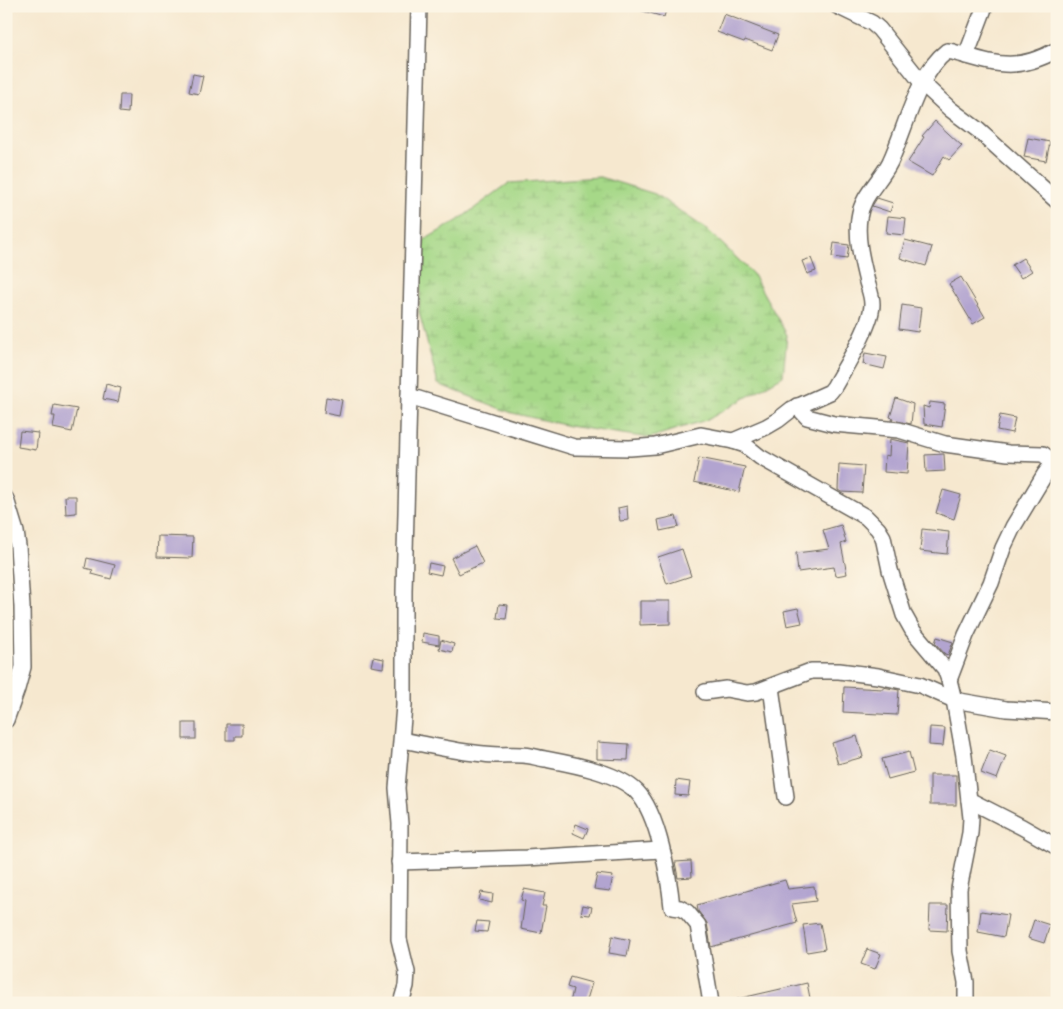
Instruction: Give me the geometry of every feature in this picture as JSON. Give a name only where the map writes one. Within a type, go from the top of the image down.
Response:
[{"type":"street","points":[[401,1003],[406,986],[407,972],[399,939],[398,862],[400,824],[397,788],[404,706],[404,591],[419,6]]},
{"type":"street","points":[[837,6],[872,23],[879,29],[922,83],[1057,201]]},
{"type":"street","points":[[966,56],[985,6]]},
{"type":"street","points":[[734,441],[766,427],[796,406],[830,392],[834,387],[869,318],[872,301],[861,254],[858,231],[860,209],[863,201],[889,164],[922,83],[942,55],[947,51],[1000,65],[1015,66],[1044,57],[1057,50]]},
{"type":"street","points":[[409,396],[574,447],[630,448],[655,446],[701,435],[734,441],[745,445],[760,458],[866,517],[878,528],[883,537],[890,570],[904,615],[913,632],[945,669],[954,700],[964,756],[969,800],[970,833],[960,889],[959,915],[960,951],[966,982],[966,1003]]},
{"type":"street","points":[[796,406],[807,417],[834,424],[900,430],[945,444],[1008,453],[1043,454],[1056,462],[1040,482],[1013,527],[1003,548],[991,583],[966,635],[949,680]]},
{"type":"street","points":[[6,499],[16,532],[18,546],[23,661],[17,690],[6,720]]},
{"type":"street","points":[[705,692],[726,689],[747,693],[771,687],[811,671],[839,671],[878,676],[920,685],[954,700],[1006,709],[1057,712]]},
{"type":"street","points":[[771,687],[786,797]]},
{"type":"street","points":[[402,740],[484,754],[524,755],[582,767],[626,783],[638,792],[654,820],[670,886],[672,907],[680,908],[687,912],[698,925],[711,1003]]},
{"type":"street","points":[[969,800],[1057,847]]},
{"type":"street","points":[[398,862],[526,858],[661,850]]},
{"type":"green space","points":[[600,177],[655,194],[709,231],[752,273],[787,335],[783,376],[709,419],[649,438],[569,426],[512,413],[438,384],[419,312],[424,240],[457,221],[509,183]]},
{"type":"building","points":[[637,6],[667,6],[664,17],[636,9]]},
{"type":"building","points":[[724,14],[778,35],[772,50],[717,32]]},
{"type":"building","points":[[193,74],[203,76],[199,94],[189,92]]},
{"type":"building","points":[[120,95],[129,95],[128,113],[119,112]]},
{"type":"building","points":[[935,121],[962,146],[949,160],[944,156],[932,176],[908,162],[924,137],[922,136]]},
{"type":"building","points":[[1028,138],[1050,142],[1046,161],[1024,157]]},
{"type":"building","points":[[877,198],[893,203],[890,212],[872,206]]},
{"type":"building","points":[[888,216],[906,218],[904,235],[886,233]]},
{"type":"building","points":[[905,240],[932,247],[926,266],[900,258]]},
{"type":"building","points":[[834,243],[849,245],[847,259],[832,257]]},
{"type":"building","points":[[811,258],[816,271],[807,274],[802,261]]},
{"type":"building","points":[[1023,258],[1032,271],[1021,278],[1012,265]]},
{"type":"building","points":[[961,277],[985,317],[973,324],[949,284]]},
{"type":"building","points":[[902,305],[921,308],[918,332],[899,329]]},
{"type":"building","points":[[865,353],[887,357],[884,369],[863,364]]},
{"type":"building","points":[[106,384],[121,388],[118,402],[103,399]]},
{"type":"building","points":[[326,397],[342,400],[339,416],[324,413]]},
{"type":"building","points":[[896,398],[913,404],[911,424],[892,420],[893,418],[890,417]]},
{"type":"building","points":[[930,402],[945,404],[942,427],[924,424],[923,406],[929,408]]},
{"type":"building","points":[[54,405],[77,409],[72,432],[53,428],[55,416],[52,416]]},
{"type":"building","points":[[1000,415],[1015,418],[1012,433],[997,430]]},
{"type":"building","points":[[20,431],[38,433],[36,450],[18,447]]},
{"type":"building","points":[[890,439],[909,443],[907,474],[884,472],[885,455],[889,456]]},
{"type":"building","points":[[944,454],[945,471],[926,472],[925,455]]},
{"type":"building","points":[[699,458],[745,467],[739,492],[694,482]]},
{"type":"building","points":[[839,464],[864,466],[862,493],[841,492],[838,490]]},
{"type":"building","points":[[943,490],[961,495],[954,519],[936,513]]},
{"type":"building","points":[[65,496],[76,496],[76,513],[66,514]]},
{"type":"building","points":[[627,506],[628,520],[620,521],[618,508]]},
{"type":"building","points":[[676,516],[679,527],[660,531],[658,520]]},
{"type":"building","points":[[841,525],[846,542],[841,544],[847,574],[836,576],[834,567],[798,572],[796,553],[829,549],[823,530]]},
{"type":"building","points":[[922,529],[949,532],[947,554],[920,551]]},
{"type":"building","points":[[158,536],[193,537],[192,558],[157,557]]},
{"type":"building","points":[[475,546],[483,563],[459,574],[451,558]]},
{"type":"building","points":[[682,549],[691,576],[667,584],[658,557]]},
{"type":"building","points":[[87,558],[115,565],[111,579],[92,574],[93,570],[85,568]]},
{"type":"building","points":[[429,563],[443,566],[441,575],[427,572]]},
{"type":"building","points":[[640,601],[670,601],[670,624],[640,625]]},
{"type":"building","points":[[499,604],[508,605],[506,619],[497,618]]},
{"type":"building","points":[[798,608],[802,623],[787,626],[784,611]]},
{"type":"building","points":[[423,633],[439,636],[439,645],[422,642]]},
{"type":"building","points":[[937,637],[953,642],[948,655],[935,643]]},
{"type":"building","points":[[441,640],[454,644],[452,652],[439,649]]},
{"type":"building","points":[[373,657],[384,659],[383,668],[371,666]]},
{"type":"building","points":[[844,687],[883,689],[883,687],[899,690],[897,715],[843,712]]},
{"type":"building","points":[[183,723],[196,723],[196,739],[183,739]]},
{"type":"building","points":[[226,724],[242,724],[242,736],[235,736],[235,740],[226,740]]},
{"type":"building","points":[[930,727],[945,728],[943,746],[929,745]]},
{"type":"building","points":[[857,736],[863,757],[838,764],[832,743]]},
{"type":"building","points":[[597,742],[629,744],[628,760],[597,759]]},
{"type":"building","points":[[990,750],[1006,756],[997,779],[981,773]]},
{"type":"building","points":[[909,752],[914,772],[888,779],[882,759]]},
{"type":"building","points":[[930,775],[956,775],[956,805],[930,805]]},
{"type":"building","points":[[676,780],[690,782],[688,796],[675,795]]},
{"type":"building","points":[[576,824],[588,829],[584,838],[573,833]]},
{"type":"building","points":[[691,861],[692,877],[678,878],[675,862]]},
{"type":"building","points":[[597,874],[613,876],[610,891],[594,889]]},
{"type":"building","points":[[785,880],[788,889],[814,886],[816,901],[792,904],[797,923],[711,947],[707,923],[698,911],[697,905]]},
{"type":"building","points":[[524,889],[545,893],[542,906],[546,906],[541,933],[521,929],[525,901],[521,900]]},
{"type":"building","points":[[481,892],[493,894],[492,903],[479,900]]},
{"type":"building","points":[[583,905],[592,907],[590,915],[581,914]]},
{"type":"building","points":[[930,905],[948,905],[947,931],[929,930]]},
{"type":"building","points":[[981,911],[1008,915],[1004,937],[978,932]]},
{"type":"building","points":[[1034,920],[1050,925],[1044,943],[1028,938]]},
{"type":"building","points":[[477,921],[489,922],[487,932],[475,931]]},
{"type":"building","points":[[820,923],[825,949],[807,952],[803,925]]},
{"type":"building","points":[[612,936],[630,940],[627,956],[609,953]]},
{"type":"building","points":[[867,949],[881,954],[875,969],[861,964]]},
{"type":"building","points":[[570,977],[592,983],[586,1003],[570,1003],[573,989],[567,987]]},
{"type":"building","points":[[807,983],[811,1003],[738,1003],[737,999]]}]
